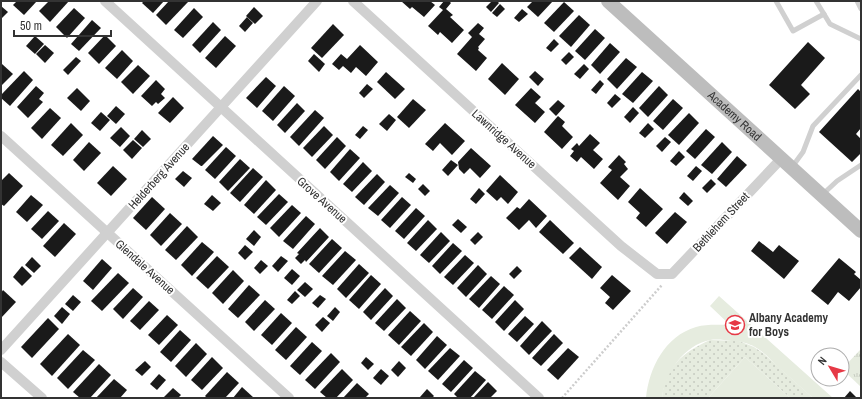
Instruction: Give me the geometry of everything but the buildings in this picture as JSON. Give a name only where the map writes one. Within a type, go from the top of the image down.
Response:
[{"type":"street","name":"Grove Avenue","points":[[104,1],[540,398]]},
{"type":"street","name":"Helderberg Avenue","points":[[1,350],[317,1]]},
{"type":"street","name":"Lawnridge Avenue","points":[[353,1],[621,246],[657,274],[672,274]]},
{"type":"street","name":"Academy Road","points":[[615,6],[861,231]]},
{"type":"street","name":"Glendale Avenue","points":[[1,136],[289,398]]},
{"type":"street","name":"Bethlehem Street","points":[[672,274],[786,163]]},
{"type":"street","points":[[1,362],[42,398]]},
{"type":"lane","points":[[776,1],[793,31],[824,14]]},
{"type":"lane","points":[[816,1],[830,24],[861,39]]},
{"type":"lane","points":[[857,1],[861,9]]},
{"type":"lane","points":[[786,163],[802,152],[813,126],[861,74]]},
{"type":"lane","points":[[822,196],[837,181],[861,166]]},
{"type":"path","points":[[562,398],[672,274]]},
{"type":"green space","points":[[719,296],[810,377],[810,387],[821,387],[833,398],[813,398],[758,349],[746,343],[710,340],[692,348],[677,362],[667,379],[662,398],[646,398],[651,376],[660,355],[676,338],[685,331],[696,327],[708,325],[730,325],[710,306]]},
{"type":"green space","points":[[710,340],[739,341],[754,347],[763,353],[813,398],[790,398],[745,357],[708,398],[662,398],[664,387],[671,369],[684,355]]},
{"type":"green space","points":[[861,349],[861,387],[850,377],[850,361]]},
{"type":"green space","points":[[745,357],[790,398],[708,398]]},
{"type":"place","name":"Albany Academy for Boys","points":[[735,325]]}]
